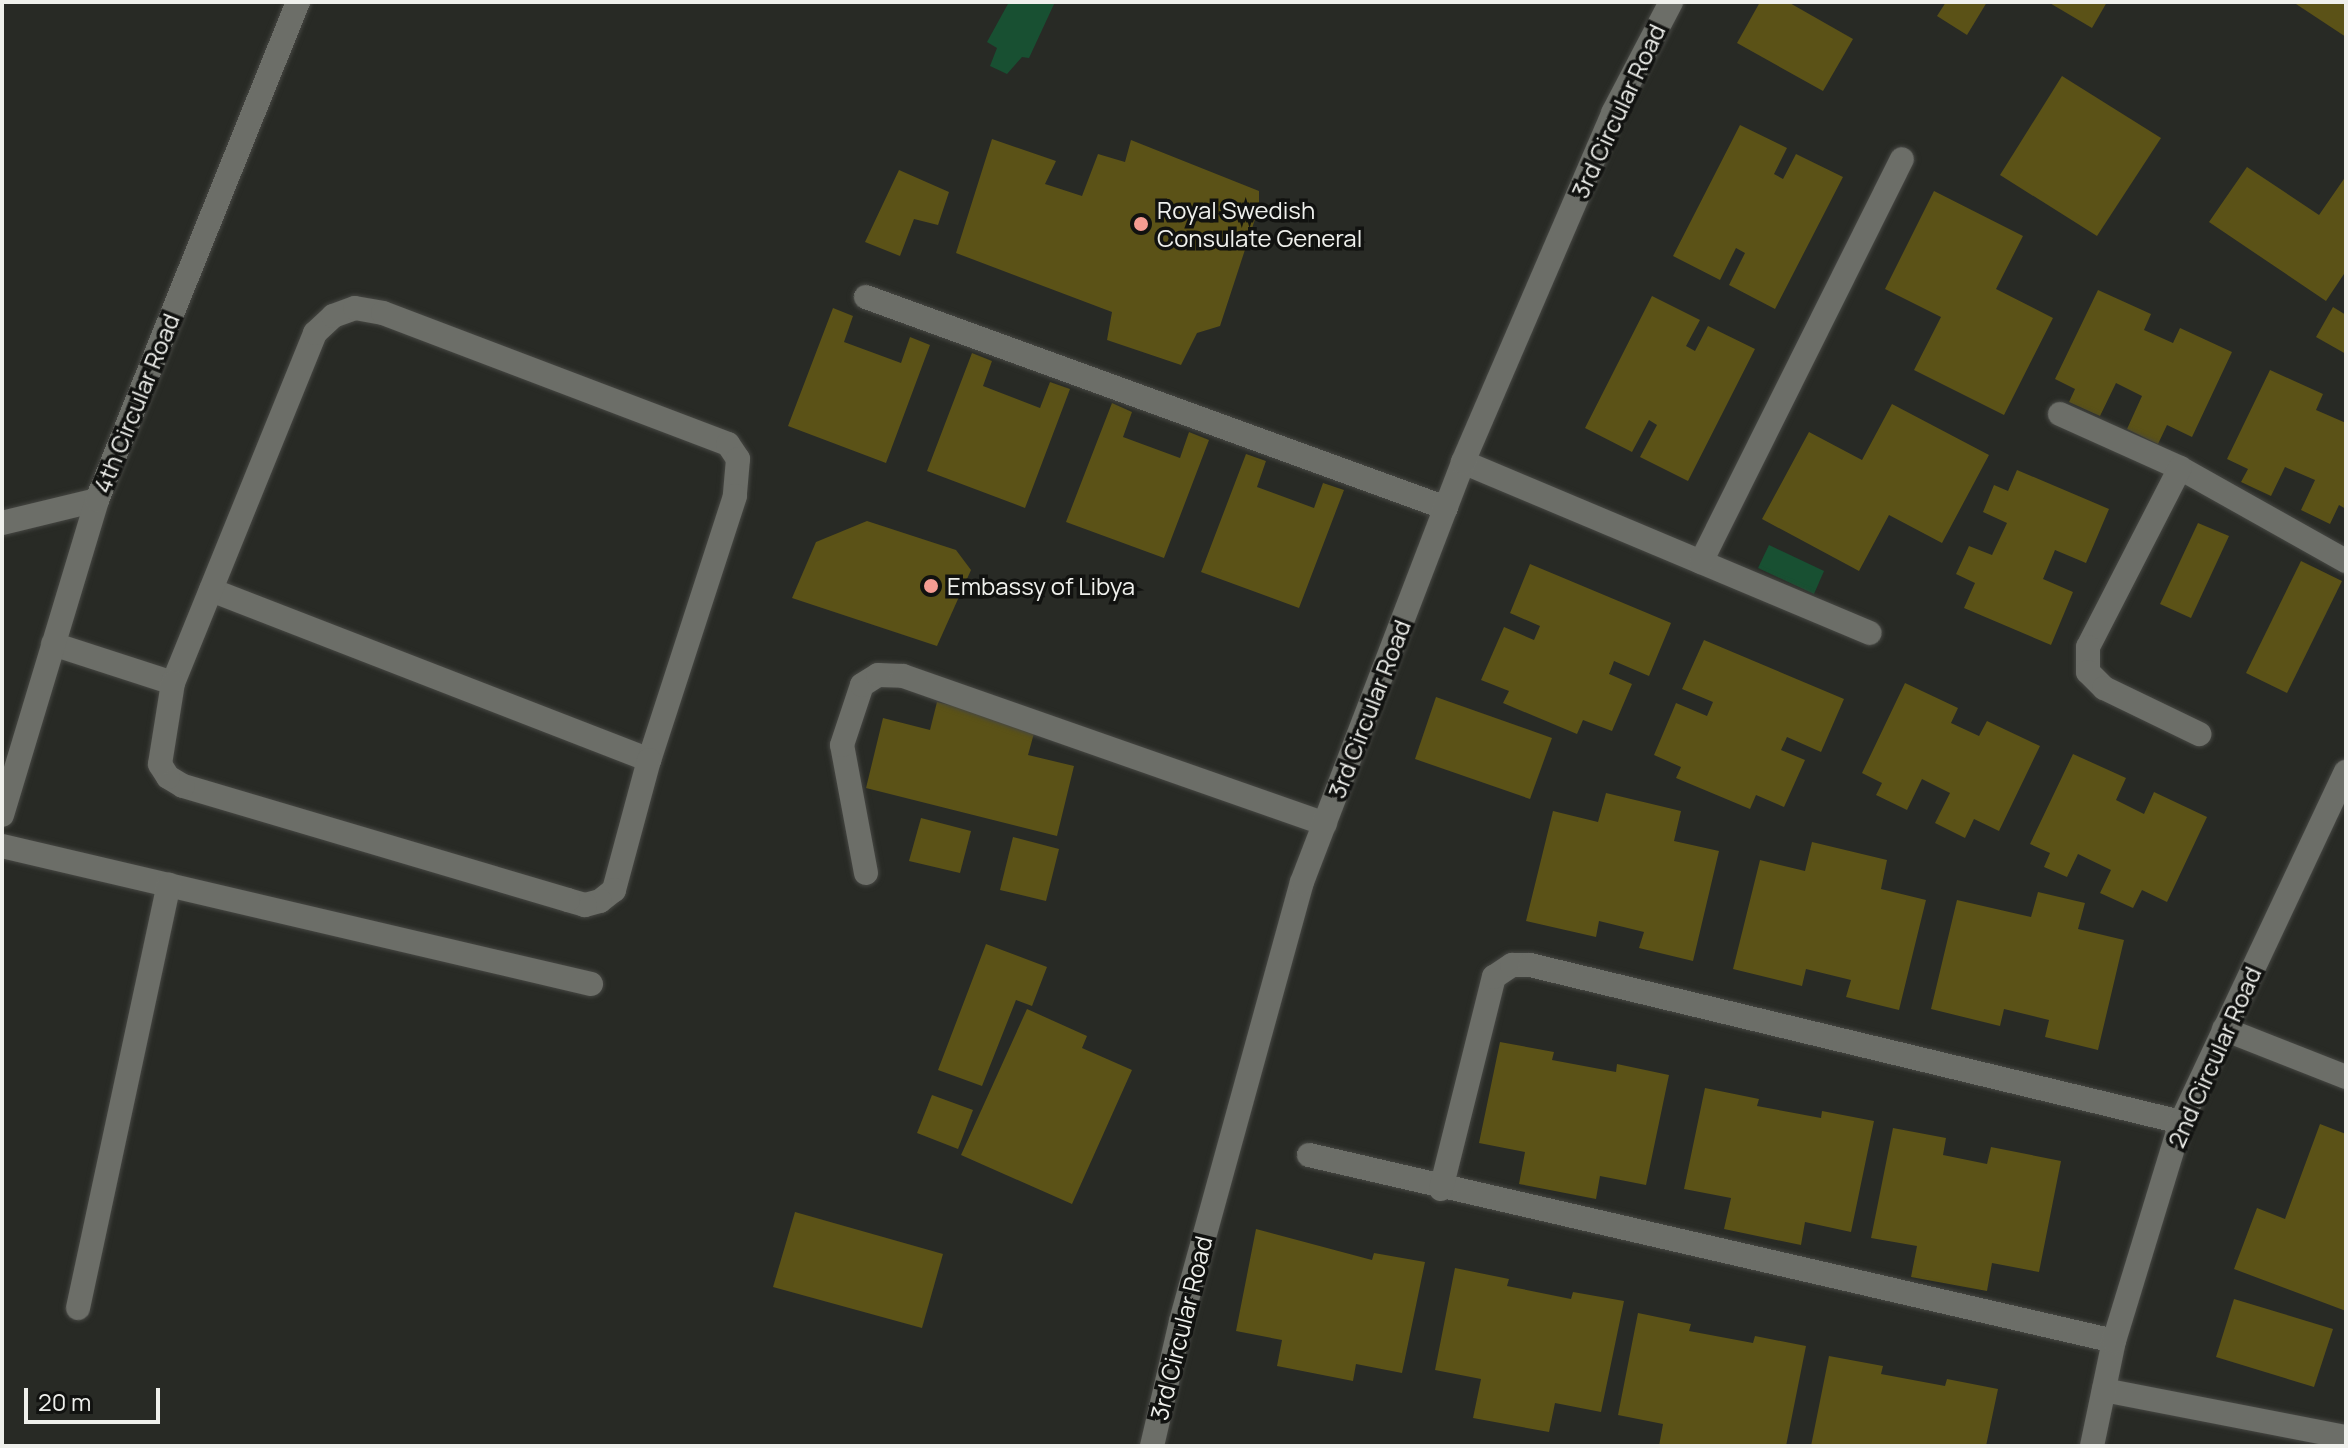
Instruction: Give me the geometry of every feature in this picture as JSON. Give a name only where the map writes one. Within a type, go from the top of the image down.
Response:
[{"type":"street","name":"4th Circular Road","points":[[2,815],[97,500],[298,2]]},
{"type":"street","name":"3rd Circular Road","points":[[1152,1446],[1181,1321],[1302,882],[1463,462],[1613,113],[1671,2]]},
{"type":"street","points":[[1701,562],[1902,159]]},
{"type":"street","points":[[866,297],[1446,508]]},
{"type":"street","points":[[355,308],[383,313],[728,444],[738,459],[740,477],[649,760],[614,890],[585,905],[183,786],[168,777],[160,764],[173,683],[315,333],[333,316],[355,308]]},
{"type":"street","points":[[2060,414],[2180,468],[2346,561]]},
{"type":"street","points":[[1463,462],[1869,633]]},
{"type":"street","points":[[2180,468],[2088,647],[2088,672],[2104,688],[2199,734]]},
{"type":"street","points":[[2,523],[97,500]]},
{"type":"street","points":[[211,590],[649,760]]},
{"type":"street","points":[[53,644],[173,683]]},
{"type":"street","points":[[866,873],[842,745],[862,685],[878,675],[903,676],[1325,824]]},
{"type":"street","name":"2nd Circular Road","points":[[2092,1446],[2114,1341],[2181,1122],[2346,772]]},
{"type":"street","points":[[2,846],[591,984]]},
{"type":"street","points":[[78,1308],[169,885]]},
{"type":"street","points":[[1441,1189],[1494,977],[1512,965],[1530,965],[2181,1122]]},
{"type":"street","points":[[2224,1029],[2346,1077]]},
{"type":"street","points":[[1309,1155],[1441,1189],[2114,1341]]},
{"type":"street","points":[[2104,1390],[2346,1437]]},
{"type":"shaded area","points":[[1009,2],[1055,2],[1029,58],[1022,57],[1007,74],[990,66],[997,48],[987,42]]},
{"type":"shaded area","points":[[1769,545],[1824,571],[1814,594],[1758,568]]},
{"type":"building","points":[[1760,2],[1788,2],[1853,39],[1823,91],[1737,43]]},
{"type":"building","points":[[1946,2],[1987,2],[1967,35],[1937,16]]},
{"type":"building","points":[[2048,2],[2107,2],[2092,28]]},
{"type":"building","points":[[2293,2],[2346,2],[2346,37]]},
{"type":"building","points":[[2062,76],[2161,138],[2097,236],[2000,175]]},
{"type":"building","points":[[1740,125],[1787,148],[1774,174],[1783,179],[1796,154],[1843,177],[1775,309],[1729,285],[1745,253],[1736,248],[1720,280],[1673,256]]},
{"type":"building","points":[[992,139],[1056,161],[1045,184],[1082,196],[1098,154],[1125,162],[1131,140],[1259,191],[1259,207],[1220,326],[1197,333],[1181,365],[1107,340],[1112,312],[956,253]]},
{"type":"building","points":[[2247,167],[2319,215],[2346,176],[2346,271],[2326,301],[2209,222]]},
{"type":"building","points":[[899,170],[949,192],[938,225],[914,219],[900,256],[865,242]]},
{"type":"building","points":[[1934,191],[2023,236],[1996,289],[2053,318],[2004,415],[1914,370],[1941,317],[1885,289]]},
{"type":"building","points":[[2098,290],[2151,314],[2144,330],[2173,343],[2180,328],[2232,352],[2192,437],[2167,425],[2158,444],[2127,429],[2142,396],[2116,383],[2100,416],[2069,402],[2075,389],[2055,379]]},
{"type":"building","points":[[1652,296],[1700,320],[1686,346],[1695,351],[1708,326],[1755,349],[1688,481],[1640,457],[1657,425],[1649,420],[1632,452],[1585,428]]},
{"type":"building","points":[[2333,307],[2346,315],[2346,354],[2316,337]]},
{"type":"building","points":[[833,308],[853,316],[844,342],[901,363],[910,337],[930,345],[886,463],[788,426]]},
{"type":"building","points":[[972,353],[992,361],[983,386],[1040,408],[1050,382],[1070,389],[1025,508],[927,471]]},
{"type":"building","points":[[2270,370],[2323,394],[2316,410],[2346,423],[2346,509],[2339,505],[2330,524],[2301,510],[2315,480],[2285,467],[2271,496],[2241,482],[2248,469],[2227,459]]},
{"type":"building","points":[[1112,403],[1132,412],[1123,437],[1180,458],[1189,432],[1209,440],[1164,558],[1066,522]]},
{"type":"building","points":[[1892,404],[1989,455],[1942,543],[1889,515],[1859,571],[1762,519],[1809,432],[1862,460]]},
{"type":"building","points":[[1246,454],[1266,461],[1257,487],[1314,508],[1323,483],[1344,490],[1299,608],[1201,572]]},
{"type":"building","points":[[2017,470],[2109,509],[2086,563],[2055,550],[2043,579],[2073,592],[2051,645],[1964,608],[1975,583],[1956,574],[1969,546],[1992,555],[2007,523],[1983,512],[1994,485],[2008,491]]},
{"type":"building","points":[[867,521],[956,550],[971,570],[937,646],[792,598],[816,542]]},
{"type":"building","points":[[2198,523],[2229,536],[2191,618],[2160,604]]},
{"type":"building","points":[[2301,561],[2342,581],[2287,693],[2246,673]]},
{"type":"building","points":[[1530,564],[1671,623],[1649,676],[1614,661],[1609,674],[1632,684],[1612,731],[1583,720],[1577,734],[1503,703],[1509,691],[1481,680],[1504,627],[1534,640],[1540,626],[1510,613]]},
{"type":"building","points":[[1704,640],[1844,699],[1821,752],[1787,737],[1781,750],[1805,760],[1784,807],[1756,795],[1750,809],[1676,778],[1681,767],[1654,755],[1676,703],[1707,716],[1713,702],[1682,689]]},
{"type":"building","points":[[1905,683],[1958,708],[1951,723],[1979,736],[1987,721],[2040,746],[1999,831],[1974,819],[1965,838],[1935,823],[1950,793],[1922,779],[1907,810],[1876,795],[1882,783],[1862,773]]},
{"type":"building","points":[[1436,697],[1552,738],[1530,799],[1415,759]]},
{"type":"building","points":[[937,702],[1036,726],[1028,755],[1074,766],[1057,836],[866,788],[883,718],[930,730]]},
{"type":"building","points":[[2073,754],[2126,778],[2116,800],[2144,814],[2154,792],[2207,817],[2167,902],[2142,890],[2133,908],[2100,893],[2111,870],[2078,854],[2067,877],[2044,867],[2050,853],[2030,844]]},
{"type":"building","points":[[1606,793],[1681,811],[1674,841],[1719,851],[1693,961],[1639,948],[1644,932],[1599,921],[1596,937],[1526,921],[1553,811],[1598,822]]},
{"type":"building","points":[[921,818],[971,831],[960,873],[909,861]]},
{"type":"building","points":[[1013,837],[1059,849],[1046,901],[1000,890]]},
{"type":"building","points":[[1812,842],[1887,860],[1881,889],[1926,900],[1899,1010],[1846,997],[1851,980],[1806,969],[1802,986],[1733,969],[1760,860],[1805,871]]},
{"type":"building","points":[[2038,892],[2085,903],[2078,929],[2124,940],[2098,1050],[2045,1037],[2049,1020],[2004,1009],[2000,1026],[1931,1009],[1957,900],[2031,917]]},
{"type":"building","points":[[986,944],[1047,967],[1032,1006],[1016,1000],[982,1086],[938,1070]]},
{"type":"building","points":[[1027,1009],[1087,1036],[1082,1048],[1132,1070],[1072,1204],[961,1155]]},
{"type":"building","points":[[1500,1042],[1554,1052],[1552,1060],[1616,1072],[1617,1064],[1669,1075],[1646,1185],[1600,1176],[1596,1199],[1519,1184],[1525,1152],[1479,1143]]},
{"type":"building","points":[[1705,1088],[1759,1099],[1757,1106],[1821,1118],[1822,1111],[1874,1121],[1851,1232],[1805,1222],[1801,1245],[1724,1229],[1731,1198],[1684,1189]]},
{"type":"building","points":[[932,1095],[973,1110],[958,1149],[917,1133]]},
{"type":"building","points":[[2320,1124],[2346,1134],[2346,1311],[2234,1269],[2257,1208],[2285,1219]]},
{"type":"building","points":[[1893,1128],[1946,1138],[1943,1155],[1987,1164],[1991,1147],[2061,1161],[2039,1272],[1992,1263],[1987,1291],[1911,1277],[1917,1246],[1871,1238]]},
{"type":"building","points":[[795,1212],[943,1254],[922,1328],[773,1287]]},
{"type":"building","points":[[1256,1229],[1372,1260],[1374,1253],[1425,1262],[1402,1373],[1356,1364],[1353,1381],[1277,1366],[1282,1340],[1236,1331]]},
{"type":"building","points":[[1455,1268],[1509,1279],[1507,1286],[1571,1299],[1573,1292],[1624,1301],[1601,1412],[1555,1403],[1549,1432],[1473,1418],[1481,1379],[1435,1370]]},
{"type":"building","points":[[2234,1299],[2333,1329],[2314,1387],[2216,1357]]},
{"type":"building","points":[[1638,1313],[1691,1324],[1689,1331],[1753,1343],[1755,1336],[1806,1346],[1786,1446],[1659,1446],[1663,1424],[1618,1415]]},
{"type":"building","points":[[1829,1356],[1883,1366],[1881,1374],[1945,1386],[1947,1379],[1998,1389],[1986,1446],[1811,1446]]},
{"type":"place","name":"Royal Swedish Consulate General","points":[[1141,224]]},
{"type":"place","name":"Embassy of Libya","points":[[931,586]]}]
